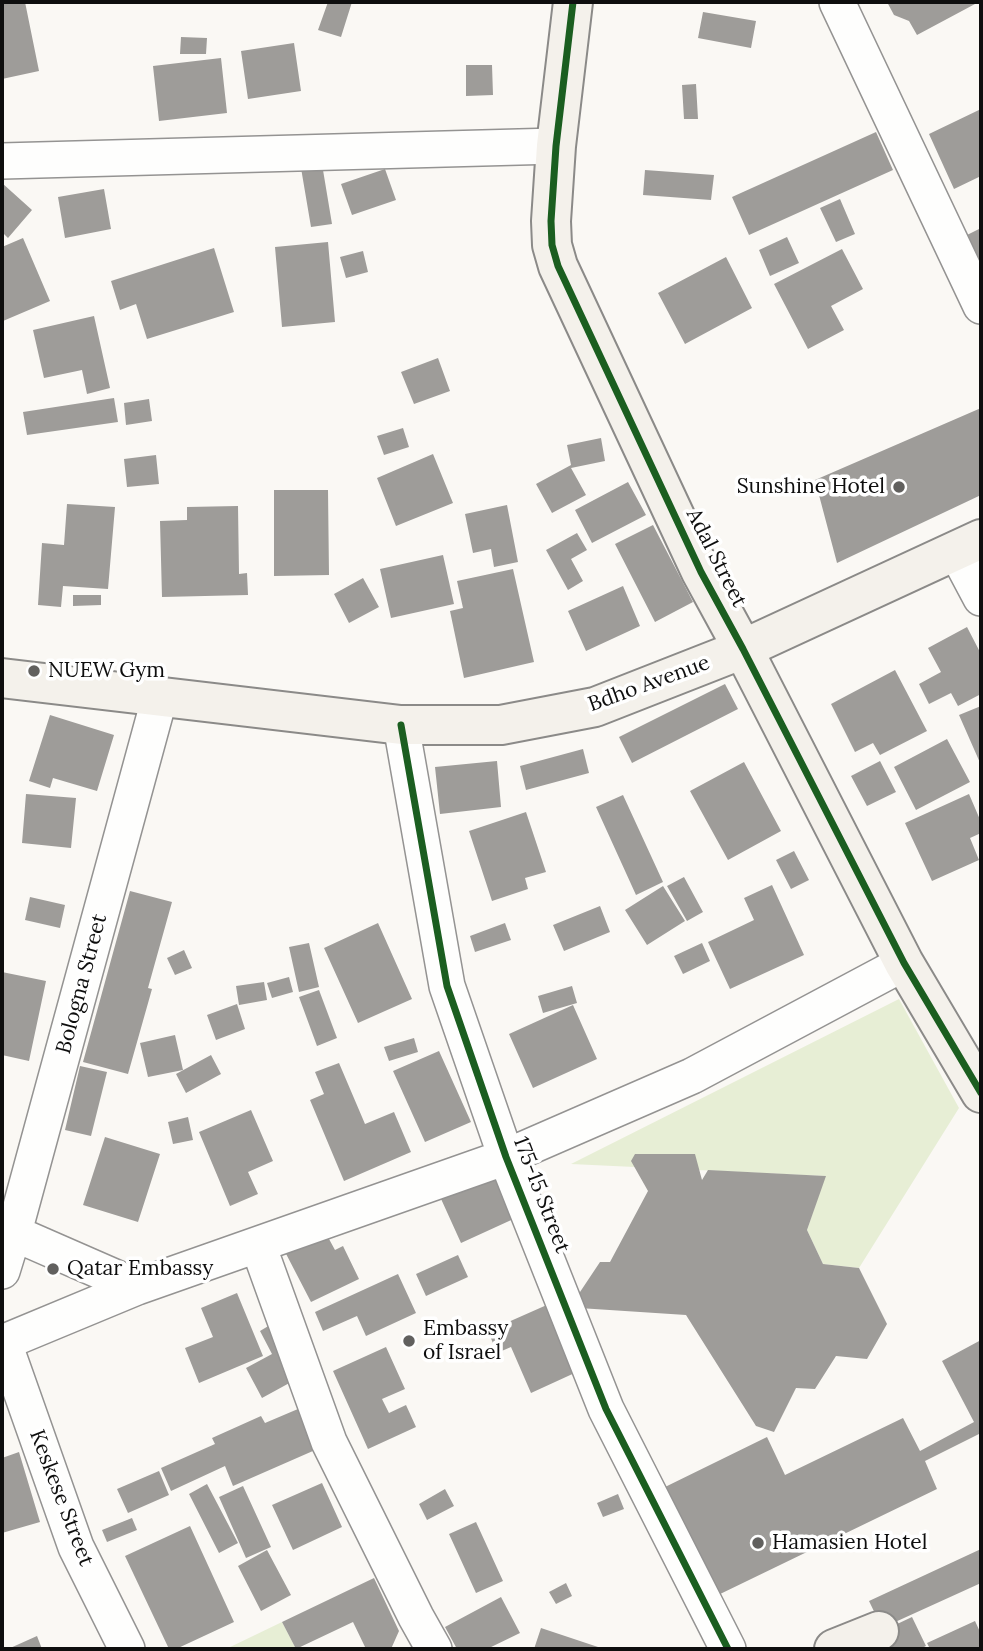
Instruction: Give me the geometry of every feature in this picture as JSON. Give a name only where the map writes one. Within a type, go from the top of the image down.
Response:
[{"type":"street","name":"Adal Street","points":[[573,2],[556,145],[551,221],[552,245],[558,266],[701,572],[904,963],[981,1093]]},
{"type":"street","points":[[837,2],[981,306]]},
{"type":"street","points":[[2,161],[556,145]]},
{"type":"street","points":[[969,545],[981,598]]},
{"type":"street","name":"Bdho Avenue","points":[[2,678],[401,725],[501,725],[595,707],[743,649],[969,545]]},
{"type":"street","name":"Bologna Street","points":[[2,1271],[8,1230],[160,696]]},
{"type":"street","name":"175-15 Street","points":[[401,725],[447,986],[506,1157],[606,1409],[728,1649]]},
{"type":"street","points":[[3,1343],[137,1287],[506,1157],[692,1076],[904,963]]},
{"type":"street","points":[[8,1230],[137,1287]]},
{"type":"street","points":[[258,1245],[329,1442],[434,1649]]},
{"type":"street","name":"Keskese Street","points":[[3,1343],[76,1547],[127,1649]]},
{"type":"street","points":[[834,1649],[879,1631]]},
{"type":"green space","points":[[899,999],[959,1108],[859,1268],[823,1264],[807,1230],[825,1176],[571,1164]]},
{"type":"green space","points":[[282,1622],[296,1649],[226,1649]]},
{"type":"building","points":[[2,2],[25,2],[39,71],[2,79]]},
{"type":"building","points":[[328,2],[352,2],[341,37],[318,30]]},
{"type":"building","points":[[887,2],[975,4],[917,35],[909,21],[894,15]]},
{"type":"building","points":[[703,12],[756,21],[751,48],[698,38]]},
{"type":"building","points":[[181,37],[207,38],[206,54],[180,54]]},
{"type":"building","points":[[294,43],[301,91],[248,99],[241,51]]},
{"type":"building","points":[[221,58],[227,113],[159,121],[153,66]]},
{"type":"building","points":[[466,65],[492,65],[493,95],[466,96]]},
{"type":"building","points":[[696,84],[698,119],[684,119],[682,85]]},
{"type":"building","points":[[981,109],[981,176],[954,189],[929,134]]},
{"type":"building","points":[[876,132],[893,170],[749,235],[732,197]]},
{"type":"building","points":[[322,164],[332,224],[311,227],[301,168]]},
{"type":"building","points":[[385,169],[396,200],[352,215],[341,184]]},
{"type":"building","points":[[645,170],[714,175],[711,200],[643,195]]},
{"type":"building","points":[[2,183],[32,210],[8,238],[2,232]]},
{"type":"building","points":[[104,189],[111,229],[65,238],[58,197]]},
{"type":"building","points":[[840,199],[855,234],[836,242],[820,208]]},
{"type":"building","points":[[981,228],[981,274],[963,237]]},
{"type":"building","points":[[787,237],[799,263],[770,276],[759,250]]},
{"type":"building","points":[[23,238],[50,301],[3,321],[2,247]]},
{"type":"building","points":[[328,242],[335,322],[282,327],[275,247]]},
{"type":"building","points":[[214,248],[234,312],[147,339],[136,304],[120,310],[111,281]]},
{"type":"building","points":[[842,249],[863,289],[831,306],[844,330],[808,349],[774,284]]},
{"type":"building","points":[[363,251],[368,272],[346,278],[340,257]]},
{"type":"building","points":[[726,257],[752,308],[685,344],[658,293]]},
{"type":"building","points":[[94,316],[110,388],[87,394],[82,370],[44,378],[33,330]]},
{"type":"building","points":[[438,358],[450,391],[414,404],[401,372]]},
{"type":"building","points":[[114,398],[118,422],[27,435],[23,412]]},
{"type":"building","points":[[149,399],[152,421],[126,425],[124,403]]},
{"type":"building","name":"Sunshine Hotel","points":[[981,408],[981,495],[837,563],[815,480]]},
{"type":"building","points":[[403,428],[409,447],[384,455],[377,436]]},
{"type":"building","points":[[601,438],[605,461],[571,468],[586,495],[552,513],[536,484],[571,465],[567,445]]},
{"type":"building","points":[[433,454],[453,503],[396,526],[377,478]]},
{"type":"building","points":[[156,455],[159,484],[127,487],[124,459]]},
{"type":"building","points":[[628,482],[646,515],[592,543],[575,510]]},
{"type":"building","points":[[274,490],[328,490],[329,575],[274,576]]},
{"type":"building","points":[[67,504],[115,507],[108,589],[63,586],[61,607],[38,605],[42,543],[64,545]]},
{"type":"building","points":[[507,505],[518,562],[494,567],[491,549],[473,553],[465,514]]},
{"type":"building","points":[[238,506],[239,574],[247,573],[248,595],[162,597],[160,521],[187,520],[187,507]]},
{"type":"building","points":[[653,525],[693,602],[655,622],[615,544]]},
{"type":"building","points":[[577,533],[587,550],[571,559],[583,581],[568,590],[546,550]]},
{"type":"building","points":[[443,555],[454,604],[391,618],[380,569]]},
{"type":"building","points":[[513,569],[534,662],[464,678],[450,611],[463,608],[457,581]]},
{"type":"building","points":[[363,578],[379,607],[349,623],[334,594]]},
{"type":"building","points":[[623,586],[640,626],[586,651],[568,611]]},
{"type":"building","points":[[73,595],[101,595],[101,605],[73,606]]},
{"type":"building","points":[[967,627],[981,654],[981,694],[958,706],[951,693],[929,704],[919,684],[941,672],[928,648]]},
{"type":"building","points":[[895,670],[927,731],[880,755],[873,743],[855,752],[831,704]]},
{"type":"building","points":[[725,684],[738,709],[632,763],[619,737]]},
{"type":"building","points":[[981,706],[981,765],[959,715]]},
{"type":"building","points":[[50,715],[114,735],[97,791],[53,778],[50,788],[29,781]]},
{"type":"building","points":[[947,739],[970,782],[916,810],[894,767]]},
{"type":"building","points":[[583,749],[589,773],[526,790],[520,766]]},
{"type":"building","points":[[497,761],[501,807],[440,814],[435,767]]},
{"type":"building","points":[[880,761],[896,792],[867,806],[851,776]]},
{"type":"building","points":[[744,762],[781,831],[728,860],[690,791]]},
{"type":"building","points":[[26,794],[76,798],[71,848],[22,843]]},
{"type":"building","points":[[969,794],[981,822],[981,833],[970,838],[979,860],[932,881],[905,823]]},
{"type":"building","points":[[623,795],[663,882],[636,895],[596,807]]},
{"type":"building","points":[[526,812],[546,872],[525,878],[528,889],[492,901],[469,831]]},
{"type":"building","points":[[794,851],[809,880],[791,889],[776,860]]},
{"type":"building","points":[[684,877],[703,912],[687,921],[667,886]]},
{"type":"building","points":[[772,885],[804,955],[730,989],[708,942],[754,920],[744,898]]},
{"type":"building","points":[[663,886],[685,921],[647,945],[625,910]]},
{"type":"building","points":[[130,891],[172,902],[148,988],[152,989],[128,1074],[83,1062]]},
{"type":"building","points":[[30,897],[65,905],[60,928],[25,920]]},
{"type":"building","points":[[600,906],[610,932],[564,951],[553,925]]},
{"type":"building","points":[[378,923],[412,999],[358,1023],[324,948]]},
{"type":"building","points":[[505,923],[511,940],[475,952],[470,936]]},
{"type":"building","points":[[309,943],[319,987],[299,992],[289,947]]},
{"type":"building","points":[[702,943],[710,961],[683,974],[674,956]]},
{"type":"building","points":[[184,950],[192,968],[175,975],[167,958]]},
{"type":"building","points":[[2,972],[46,981],[29,1061],[2,1055]]},
{"type":"building","points":[[289,977],[293,992],[272,998],[267,983]]},
{"type":"building","points":[[264,982],[267,1000],[239,1005],[236,986]]},
{"type":"building","points":[[572,986],[577,1003],[543,1013],[538,996]]},
{"type":"building","points":[[319,990],[337,1038],[317,1046],[299,997]]},
{"type":"building","points":[[237,1004],[245,1029],[216,1040],[207,1015]]},
{"type":"building","points":[[573,1005],[597,1059],[533,1088],[509,1034]]},
{"type":"building","points":[[175,1035],[183,1070],[148,1077],[140,1043]]},
{"type":"building","points":[[414,1038],[418,1052],[389,1061],[384,1047]]},
{"type":"building","points":[[439,1051],[471,1122],[425,1142],[393,1071]]},
{"type":"building","points":[[211,1055],[221,1074],[186,1093],[176,1074]]},
{"type":"building","points":[[339,1063],[365,1124],[394,1112],[411,1152],[344,1181],[310,1100],[324,1094],[315,1072]]},
{"type":"building","points":[[80,1066],[107,1072],[91,1136],[65,1130]]},
{"type":"building","points":[[251,1110],[273,1161],[248,1172],[258,1194],[230,1206],[199,1132]]},
{"type":"building","points":[[188,1117],[193,1140],[173,1144],[168,1122]]},
{"type":"building","points":[[105,1137],[160,1154],[138,1222],[83,1205]]},
{"type":"building","points":[[635,1154],[695,1154],[702,1180],[708,1170],[826,1176],[807,1230],[823,1264],[859,1268],[887,1324],[867,1359],[836,1356],[815,1389],[796,1388],[774,1432],[756,1426],[686,1315],[579,1308],[576,1298],[600,1262],[610,1262],[648,1191],[631,1161]]},
{"type":"building","points":[[496,1164],[520,1216],[461,1243],[437,1190]]},
{"type":"building","points":[[323,1228],[335,1250],[343,1246],[359,1279],[311,1302],[283,1248]]},
{"type":"building","points":[[458,1255],[468,1277],[426,1296],[416,1274]]},
{"type":"building","points":[[398,1274],[416,1313],[366,1336],[357,1316],[323,1331],[315,1312]]},
{"type":"building","points":[[237,1293],[263,1356],[199,1383],[185,1348],[213,1337],[201,1308]]},
{"type":"building","points":[[549,1304],[579,1371],[531,1393],[511,1347],[497,1353],[488,1331]]},
{"type":"building","points":[[275,1322],[304,1375],[262,1398],[246,1368],[272,1354],[260,1331]]},
{"type":"building","name":"Hamasien Hotel","points":[[981,1340],[981,1437],[979,1434],[925,1461],[937,1489],[716,1596],[663,1488],[767,1437],[785,1475],[903,1418],[920,1451],[974,1422],[942,1361]]},
{"type":"building","points":[[386,1347],[405,1389],[382,1399],[389,1413],[406,1405],[416,1427],[368,1449],[333,1371]]},
{"type":"building","points":[[305,1406],[322,1447],[233,1486],[225,1466],[171,1491],[161,1468],[215,1444],[212,1438],[261,1416],[265,1423]]},
{"type":"building","points":[[19,1452],[40,1522],[2,1533],[2,1458]]},
{"type":"building","points":[[159,1471],[169,1495],[128,1513],[117,1489]]},
{"type":"building","points":[[322,1483],[342,1527],[293,1550],[272,1505]]},
{"type":"building","points":[[207,1484],[238,1543],[219,1553],[189,1494]]},
{"type":"building","points":[[243,1486],[271,1547],[246,1558],[219,1497]]},
{"type":"building","points":[[445,1489],[454,1506],[427,1520],[419,1504]]},
{"type":"building","points":[[618,1494],[624,1509],[603,1517],[597,1503]]},
{"type":"building","points":[[132,1518],[137,1530],[107,1542],[102,1530]]},
{"type":"building","points":[[476,1522],[503,1581],[476,1593],[449,1534]]},
{"type":"building","points":[[190,1526],[234,1622],[176,1649],[169,1649],[125,1556]]},
{"type":"building","points":[[981,1549],[981,1583],[882,1628],[869,1601]]},
{"type":"building","points":[[267,1550],[291,1595],[261,1611],[238,1566]]},
{"type":"building","points":[[374,1578],[399,1631],[391,1649],[366,1649],[353,1622],[296,1649],[282,1622]]},
{"type":"building","points":[[566,1583],[572,1596],[556,1604],[549,1592]]},
{"type":"building","points":[[501,1597],[520,1633],[487,1649],[457,1649],[445,1627]]},
{"type":"building","points":[[912,1617],[926,1646],[920,1649],[844,1649]]},
{"type":"building","points":[[975,1621],[981,1634],[981,1649],[930,1649],[927,1643]]},
{"type":"building","points":[[541,1628],[604,1649],[534,1649]]},
{"type":"building","points":[[37,1636],[42,1649],[8,1649]]},
{"type":"cycle path","points":[[573,2],[556,146],[551,221],[552,245],[558,266],[701,572],[904,963],[981,1093]]},
{"type":"cycle path","points":[[401,725],[447,986],[506,1157],[606,1409],[728,1649]]},
{"type":"place","name":"Sunshine Hotel","points":[[899,487]]},
{"type":"place","name":"NUEW Gym","points":[[34,671]]},
{"type":"place","name":"Qatar Embassy","points":[[53,1269]]},
{"type":"place","name":"Embassy of Israel","points":[[409,1341]]},
{"type":"place","name":"Hamasien Hotel","points":[[758,1543]]}]
